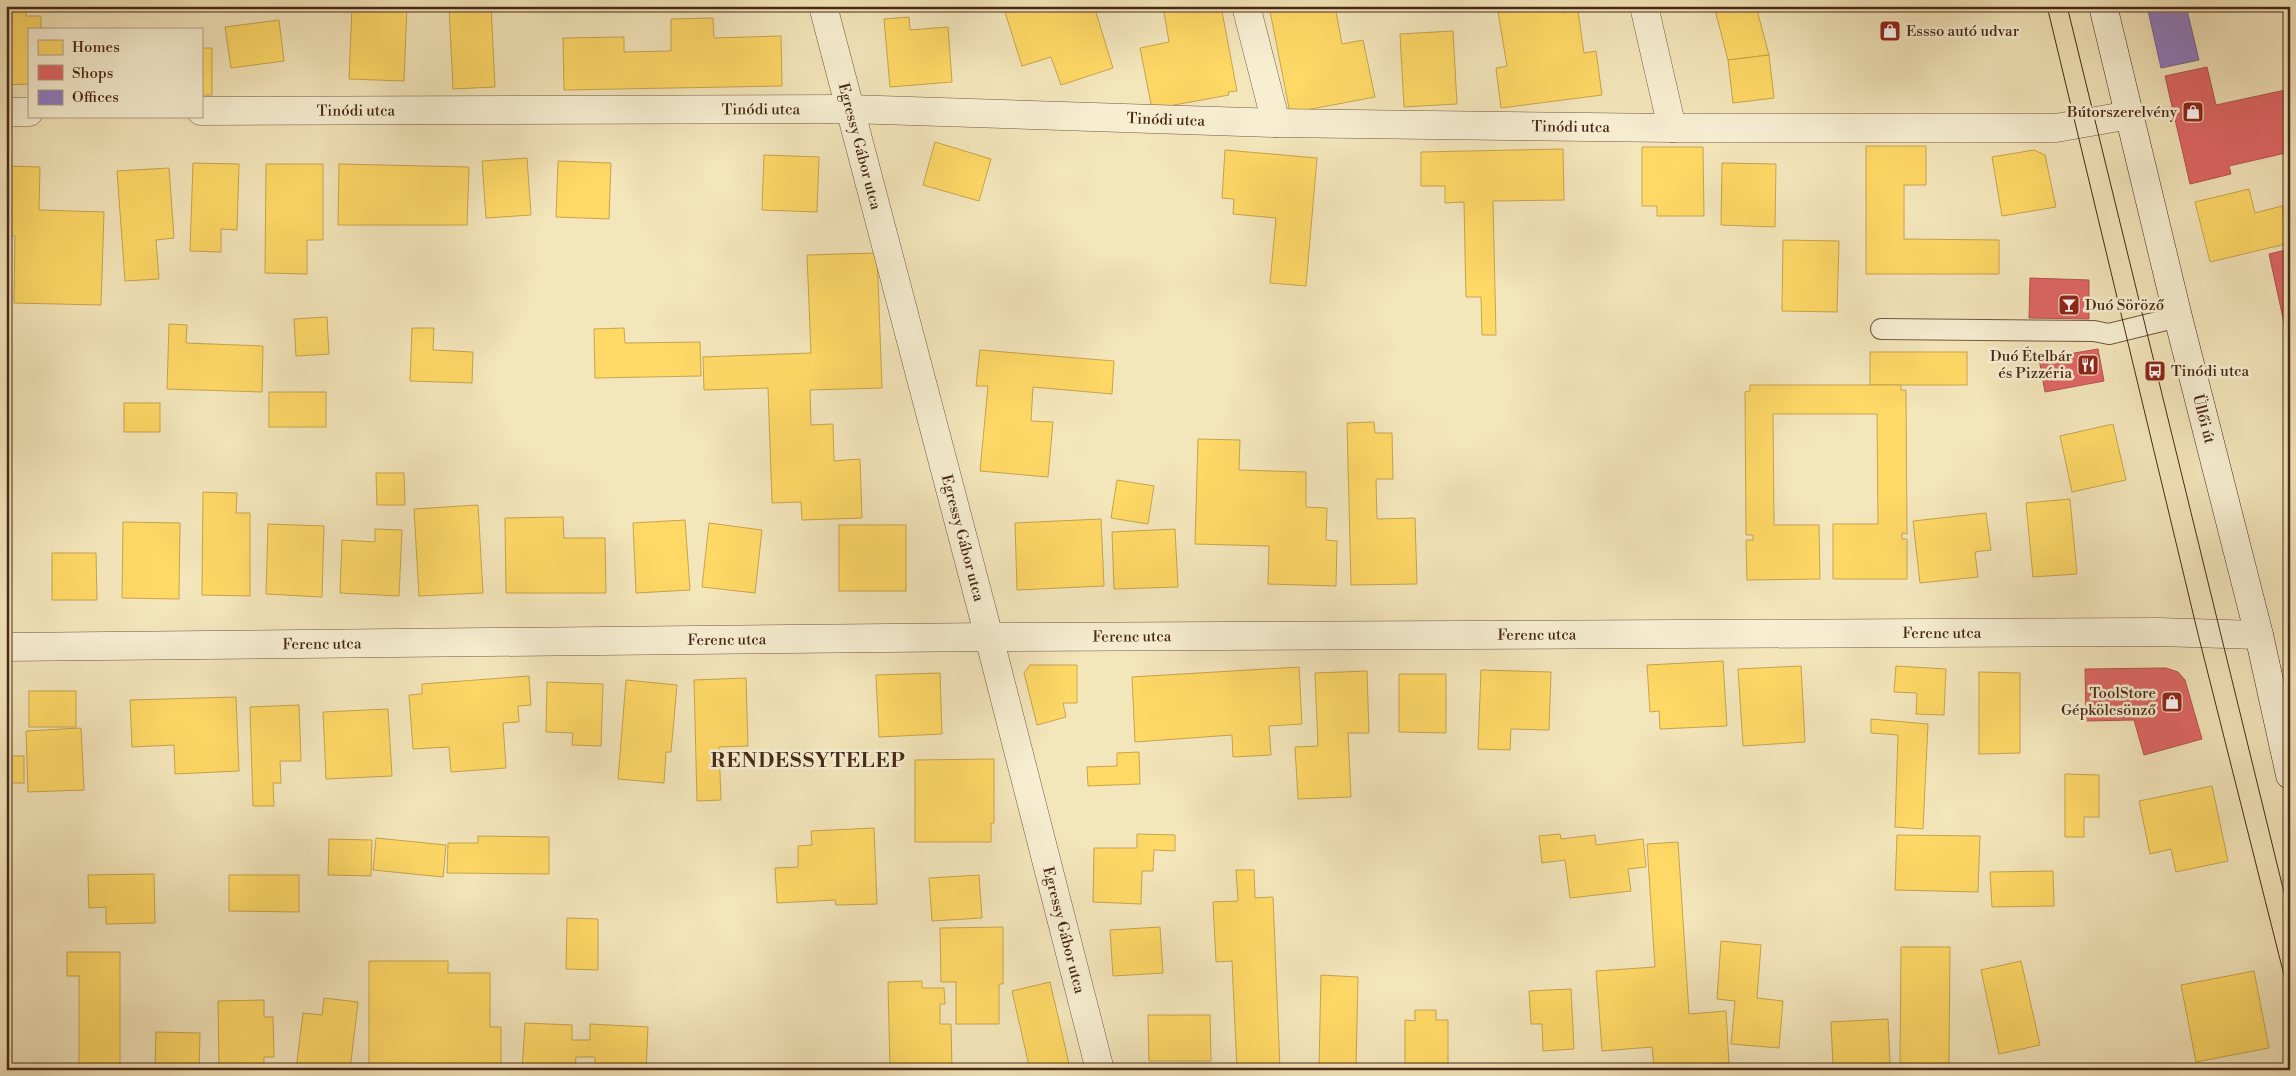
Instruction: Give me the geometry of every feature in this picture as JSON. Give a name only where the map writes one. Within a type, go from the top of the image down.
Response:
[{"type":"street","name":"Egressy Gábor utca","points":[[823,6],[990,637],[1100,1070]]},
{"type":"street","points":[[1246,6],[1276,123]]},
{"type":"street","points":[[1644,6],[1672,128]]},
{"type":"street","name":"Üllői út","points":[[2103,6],[2178,316],[2259,636],[2290,775]]},
{"type":"street","name":"Tinódi utca","points":[[202,111],[849,109],[1276,123],[1672,128],[2056,128],[2130,115]]},
{"type":"street","points":[[6,112],[28,112]]},
{"type":"street","name":"Ferenc utca","points":[[6,647],[990,637],[2148,632],[2259,636]]},
{"type":"lane","points":[[1881,329],[2094,331],[2109,334],[2178,316]]},
{"type":"building: Homes","points":[[6,6],[25,6],[26,16],[41,16],[41,28],[28,28],[28,84],[6,85]]},
{"type":"building: Homes","points":[[352,6],[407,6],[404,81],[349,79]]},
{"type":"building: Homes","points":[[449,6],[491,6],[495,87],[453,89]]},
{"type":"building: Homes","points":[[1003,6],[1044,6],[1045,9],[1055,6],[1094,6],[1113,68],[1061,85],[1051,57],[1022,66]]},
{"type":"building: Homes","points":[[1163,6],[1221,6],[1237,91],[1228,92],[1229,95],[1152,109],[1140,48],[1169,42]]},
{"type":"building: Homes","points":[[1269,6],[1335,6],[1342,44],[1363,40],[1375,97],[1290,113]]},
{"type":"building: Homes","points":[[1497,6],[1562,6],[1563,13],[1578,11],[1584,53],[1596,51],[1602,95],[1501,108],[1496,68],[1507,66]]},
{"type":"building: Homes","points":[[1714,6],[1756,6],[1769,55],[1728,60]]},
{"type":"building: Homes","points":[[909,17],[910,30],[948,27],[952,82],[890,87],[884,19]]},
{"type":"building: Homes","points":[[713,18],[714,38],[781,36],[782,86],[564,90],[563,38],[624,37],[624,52],[671,51],[671,19]]},
{"type":"building: Homes","points":[[279,20],[284,61],[231,68],[225,27]]},
{"type":"building: Homes","points":[[1453,31],[1457,104],[1404,107],[1400,34]]},
{"type":"building: Homes","points":[[202,48],[212,48],[212,95],[202,95]]},
{"type":"building: Homes","points":[[1769,55],[1774,98],[1733,103],[1728,60]]},
{"type":"building: Homes","points":[[935,142],[991,159],[979,201],[923,185]]},
{"type":"building: Homes","points":[[1866,146],[1926,146],[1926,185],[1904,185],[1904,239],[1999,240],[1999,274],[1866,274]]},
{"type":"building: Homes","points":[[1642,147],[1703,147],[1704,216],[1657,216],[1657,206],[1642,206]]},
{"type":"building: Homes","points":[[1563,149],[1564,200],[1493,201],[1496,335],[1482,335],[1481,297],[1466,297],[1464,202],[1445,203],[1445,186],[1421,186],[1421,152]]},
{"type":"building: Homes","points":[[1225,150],[1317,158],[1306,286],[1270,283],[1276,218],[1233,214],[1234,199],[1222,198]]},
{"type":"building: Homes","points":[[2034,150],[2045,155],[2056,207],[2002,216],[1992,157]]},
{"type":"building: Homes","points":[[764,155],[819,157],[817,212],[762,210]]},
{"type":"building: Homes","points":[[527,158],[531,215],[486,218],[482,161]]},
{"type":"building: Homes","points":[[558,161],[611,163],[609,219],[556,217]]},
{"type":"building: Homes","points":[[193,163],[239,164],[237,230],[221,229],[221,252],[190,251]]},
{"type":"building: Homes","points":[[1722,163],[1776,164],[1775,227],[1721,225]]},
{"type":"building: Homes","points":[[266,164],[323,164],[323,240],[307,240],[307,274],[265,273]]},
{"type":"building: Homes","points":[[339,164],[469,167],[467,225],[338,225]]},
{"type":"building: Homes","points":[[6,166],[40,167],[39,210],[104,212],[101,305],[14,303],[15,236],[6,235]]},
{"type":"building: Homes","points":[[169,168],[174,238],[156,240],[159,279],[125,281],[117,171]]},
{"type":"building: Homes","points":[[2249,189],[2255,213],[2282,206],[2290,243],[2210,262],[2195,202]]},
{"type":"building: Homes","points":[[1783,240],[1839,241],[1837,312],[1782,311]]},
{"type":"building: Homes","points":[[877,253],[882,388],[810,390],[811,425],[833,424],[834,461],[860,459],[862,518],[802,520],[801,502],[772,503],[768,388],[704,390],[703,357],[811,353],[807,255]]},
{"type":"building: Homes","points":[[327,317],[329,354],[296,356],[294,319]]},
{"type":"building: Homes","points":[[169,324],[187,325],[186,343],[263,346],[262,392],[167,389]]},
{"type":"building: Homes","points":[[412,328],[434,328],[433,350],[473,352],[472,383],[410,381]]},
{"type":"building: Homes","points":[[624,328],[625,343],[700,342],[701,376],[595,378],[594,329]]},
{"type":"building: Homes","points":[[980,350],[1114,361],[1112,394],[1033,387],[1031,421],[1053,422],[1048,477],[980,471],[988,386],[976,386]]},
{"type":"building: Homes","points":[[1870,352],[1967,352],[1967,385],[1870,385]]},
{"type":"building: Homes","points":[[1750,385],[1901,385],[1901,390],[1906,390],[1907,534],[1902,533],[1902,539],[1907,539],[1907,579],[1833,579],[1833,524],[1878,524],[1877,414],[1773,414],[1774,525],[1819,525],[1820,579],[1747,580],[1746,540],[1753,540],[1753,535],[1746,535],[1745,392],[1750,391]]},
{"type":"building: Homes","points":[[269,392],[326,392],[326,427],[269,427]]},
{"type":"building: Homes","points":[[124,403],[160,403],[160,432],[124,432]]},
{"type":"building: Homes","points":[[1374,422],[1375,433],[1392,433],[1393,479],[1376,479],[1377,519],[1415,518],[1417,584],[1351,585],[1347,423]]},
{"type":"building: Homes","points":[[2113,424],[2126,480],[2072,492],[2060,436]]},
{"type":"building: Homes","points":[[1198,439],[1240,440],[1239,470],[1306,472],[1306,507],[1327,508],[1326,540],[1337,541],[1336,586],[1268,584],[1269,546],[1195,544]]},
{"type":"building: Homes","points":[[376,473],[404,473],[405,505],[377,505]]},
{"type":"building: Homes","points":[[1117,480],[1154,486],[1148,524],[1111,518]]},
{"type":"building: Homes","points":[[203,492],[237,493],[236,513],[250,513],[250,596],[202,595]]},
{"type":"building: Homes","points":[[2070,499],[2077,574],[2033,577],[2026,503]]},
{"type":"building: Homes","points":[[478,505],[483,593],[419,596],[414,509]]},
{"type":"building: Homes","points":[[1986,513],[1991,550],[1975,552],[1978,577],[1920,583],[1913,521]]},
{"type":"building: Homes","points":[[563,517],[564,538],[605,538],[606,593],[506,593],[505,518]]},
{"type":"building: Homes","points":[[1101,519],[1104,586],[1017,590],[1015,523]]},
{"type":"building: Homes","points":[[685,520],[690,590],[636,593],[633,523]]},
{"type":"building: Homes","points":[[123,522],[180,523],[179,599],[122,598]]},
{"type":"building: Homes","points":[[709,523],[762,530],[755,593],[702,587]]},
{"type":"building: Homes","points":[[268,524],[324,526],[322,597],[266,594]]},
{"type":"building: Homes","points":[[839,525],[906,525],[906,591],[839,591]]},
{"type":"building: Homes","points":[[375,529],[402,530],[399,596],[340,593],[342,540],[375,542]]},
{"type":"building: Homes","points":[[1175,529],[1178,587],[1114,589],[1112,532]]},
{"type":"building: Homes","points":[[6,552],[9,552],[8,602],[6,602]]},
{"type":"building: Homes","points":[[52,553],[96,553],[97,600],[52,600]]},
{"type":"building: Homes","points":[[1723,661],[1727,726],[1660,729],[1659,711],[1650,712],[1647,665]]},
{"type":"building: Homes","points":[[1030,665],[1077,665],[1077,703],[1063,703],[1066,717],[1037,725],[1024,673]]},
{"type":"building: Homes","points":[[1801,666],[1805,742],[1743,746],[1738,669]]},
{"type":"building: Homes","points":[[1896,666],[1946,669],[1944,715],[1916,714],[1917,693],[1894,692]]},
{"type":"building: Homes","points":[[1299,667],[1302,724],[1269,726],[1271,755],[1233,757],[1232,735],[1135,742],[1132,677]]},
{"type":"building: Homes","points":[[1481,670],[1551,672],[1549,730],[1511,729],[1510,750],[1478,749]]},
{"type":"building: Homes","points":[[1367,671],[1369,733],[1348,733],[1351,797],[1298,799],[1295,747],[1318,746],[1315,673]]},
{"type":"building: Homes","points":[[1979,672],[2020,673],[2020,753],[1979,754]]},
{"type":"building: Homes","points":[[940,673],[942,734],[879,737],[876,675]]},
{"type":"building: Homes","points":[[1399,674],[1446,674],[1446,733],[1399,732]]},
{"type":"building: Homes","points":[[529,676],[531,705],[518,706],[519,722],[503,723],[506,768],[451,772],[449,747],[413,749],[409,695],[422,694],[422,684]]},
{"type":"building: Homes","points":[[746,678],[748,746],[719,747],[721,800],[697,801],[694,680]]},
{"type":"building: Homes","points":[[626,680],[677,685],[671,752],[666,752],[664,783],[618,779]]},
{"type":"building: Homes","points":[[547,682],[603,684],[601,746],[572,745],[573,733],[546,732]]},
{"type":"building: Homes","points":[[29,691],[76,691],[76,727],[29,727]]},
{"type":"building: Homes","points":[[236,697],[239,771],[175,774],[174,745],[132,747],[130,700]]},
{"type":"building: Homes","points":[[299,705],[301,761],[280,761],[281,783],[273,783],[274,806],[253,806],[250,707]]},
{"type":"building: Homes","points":[[388,709],[392,776],[326,779],[323,712]]},
{"type":"building: Homes","points":[[1871,719],[1928,724],[1923,829],[1895,827],[1898,735],[1871,733]]},
{"type":"building: Homes","points":[[81,728],[84,790],[28,792],[26,731]]},
{"type":"building: Homes","points":[[1139,752],[1140,784],[1088,786],[1087,767],[1117,766],[1117,753]]},
{"type":"building: Homes","points":[[6,756],[24,756],[24,783],[6,783]]},
{"type":"building: Homes","points":[[994,759],[994,823],[991,823],[991,842],[915,842],[915,760]]},
{"type":"building: Homes","points":[[2065,774],[2099,775],[2099,817],[2084,817],[2084,837],[2065,837]]},
{"type":"building: Homes","points":[[2212,786],[2228,861],[2176,872],[2171,849],[2150,854],[2139,801]]},
{"type":"building: Homes","points":[[874,828],[877,904],[836,905],[835,900],[777,903],[775,868],[798,867],[798,846],[812,845],[811,831]]},
{"type":"building: Homes","points":[[1137,834],[1175,835],[1175,851],[1154,850],[1153,871],[1142,871],[1141,904],[1093,902],[1094,848],[1137,848]]},
{"type":"building: Homes","points":[[1560,834],[1561,839],[1595,835],[1596,845],[1643,839],[1646,867],[1628,869],[1631,891],[1570,898],[1565,860],[1542,863],[1539,836]]},
{"type":"building: Homes","points":[[1897,835],[1980,836],[1978,892],[1895,890]]},
{"type":"building: Homes","points":[[478,836],[549,837],[549,874],[447,873],[448,843],[478,843]]},
{"type":"building: Homes","points":[[376,838],[446,845],[443,877],[373,870]]},
{"type":"building: Homes","points":[[329,839],[372,840],[371,876],[328,875]]},
{"type":"building: Homes","points":[[1678,842],[1689,1014],[1726,1011],[1729,1063],[1654,1068],[1652,1047],[1602,1051],[1596,971],[1655,967],[1647,844]]},
{"type":"building: Homes","points":[[1236,870],[1254,870],[1255,898],[1273,897],[1280,1069],[1237,1070],[1232,961],[1216,962],[1213,902],[1238,901]]},
{"type":"building: Homes","points":[[2053,871],[2054,906],[1992,907],[1990,872]]},
{"type":"building: Homes","points":[[154,874],[155,923],[106,924],[106,907],[89,908],[88,875]]},
{"type":"building: Homes","points":[[229,875],[299,875],[299,912],[229,911]]},
{"type":"building: Homes","points":[[979,875],[982,918],[932,921],[929,878]]},
{"type":"building: Homes","points":[[567,918],[598,919],[598,970],[566,969]]},
{"type":"building: Homes","points":[[1003,927],[1003,984],[999,984],[999,1024],[956,1024],[956,982],[941,982],[940,928]]},
{"type":"building: Homes","points":[[1160,927],[1163,973],[1113,976],[1110,930]]},
{"type":"building: Homes","points":[[1721,941],[1761,945],[1757,998],[1783,1001],[1779,1048],[1731,1044],[1735,1001],[1717,999]]},
{"type":"building: Homes","points":[[1901,947],[1950,947],[1949,1064],[1900,1063]]},
{"type":"building: Homes","points":[[67,952],[120,952],[120,1070],[79,1070],[79,976],[67,976]]},
{"type":"building: Homes","points":[[369,961],[448,961],[448,973],[490,973],[490,1027],[501,1027],[501,1070],[369,1070]]},
{"type":"building: Homes","points":[[2021,961],[2040,1045],[1999,1054],[1981,970]]},
{"type":"building: Homes","points":[[2254,971],[2269,1048],[2196,1062],[2181,985]]},
{"type":"building: Homes","points":[[1321,975],[1358,977],[1356,1069],[1319,1068]]},
{"type":"building: Homes","points":[[922,981],[922,988],[944,988],[945,1004],[940,1004],[940,1024],[951,1024],[952,1070],[890,1070],[888,982]]},
{"type":"building: Homes","points":[[1050,982],[1070,1068],[1030,1070],[1012,991]]},
{"type":"building: Homes","points":[[1571,989],[1574,1049],[1543,1051],[1542,1024],[1531,1024],[1529,991]]},
{"type":"building: Homes","points":[[324,998],[358,1002],[350,1070],[296,1070],[303,1013],[322,1015]]},
{"type":"building: Homes","points":[[264,1000],[264,1017],[273,1017],[274,1057],[264,1057],[264,1070],[219,1070],[218,1001]]},
{"type":"building: Homes","points":[[1415,1010],[1436,1010],[1436,1020],[1448,1020],[1448,1064],[1405,1064],[1405,1020],[1415,1021]]},
{"type":"building: Homes","points":[[1148,1015],[1210,1015],[1211,1061],[1149,1061]]},
{"type":"building: Homes","points":[[1888,1019],[1890,1063],[1833,1066],[1831,1022]]},
{"type":"building: Homes","points":[[525,1023],[572,1025],[572,1040],[590,1040],[590,1024],[648,1027],[646,1070],[595,1070],[595,1057],[576,1057],[575,1070],[522,1070]]},
{"type":"building: Homes","points":[[156,1032],[200,1033],[199,1070],[155,1070]]},
{"type":"building: Shops","points":[[2207,67],[2216,105],[2290,89],[2290,152],[2229,166],[2231,174],[2190,184],[2165,76]]},
{"type":"building: Shops","points":[[2290,249],[2290,350],[2269,254]]},
{"type":"building: Shops","points":[[2030,278],[2089,280],[2089,319],[2029,318]]},
{"type":"building: Shops","points":[[2098,349],[2104,381],[2045,392],[2039,359]]},
{"type":"building: Shops","points":[[2166,668],[2178,672],[2185,680],[2202,739],[2144,755],[2134,720],[2086,721],[2085,669]]},
{"type":"building: Offices","points":[[2147,6],[2186,6],[2199,60],[2161,68]]},
{"type":"tram line","points":[[2047,6],[2198,634],[2290,999]]},
{"type":"tram line","points":[[2067,6],[2290,917]]},
{"type":"place","name":"Essso autó udvar","points":[[1890,31]]},
{"type":"place","name":"Bútorszerelvény","points":[[2193,112]]},
{"type":"place","name":"Duó Söröző","points":[[2069,305]]},
{"type":"place","name":"Duó Ételbár és Pizzéria","points":[[2088,365]]},
{"type":"place","name":"Tinódi utca","points":[[2155,371]]},
{"type":"place","name":"ToolStore Gépkölcsönző","points":[[2172,702]]},
{"type":"district","name":"RENDESSYTELEP","points":[[808,761]]}]
